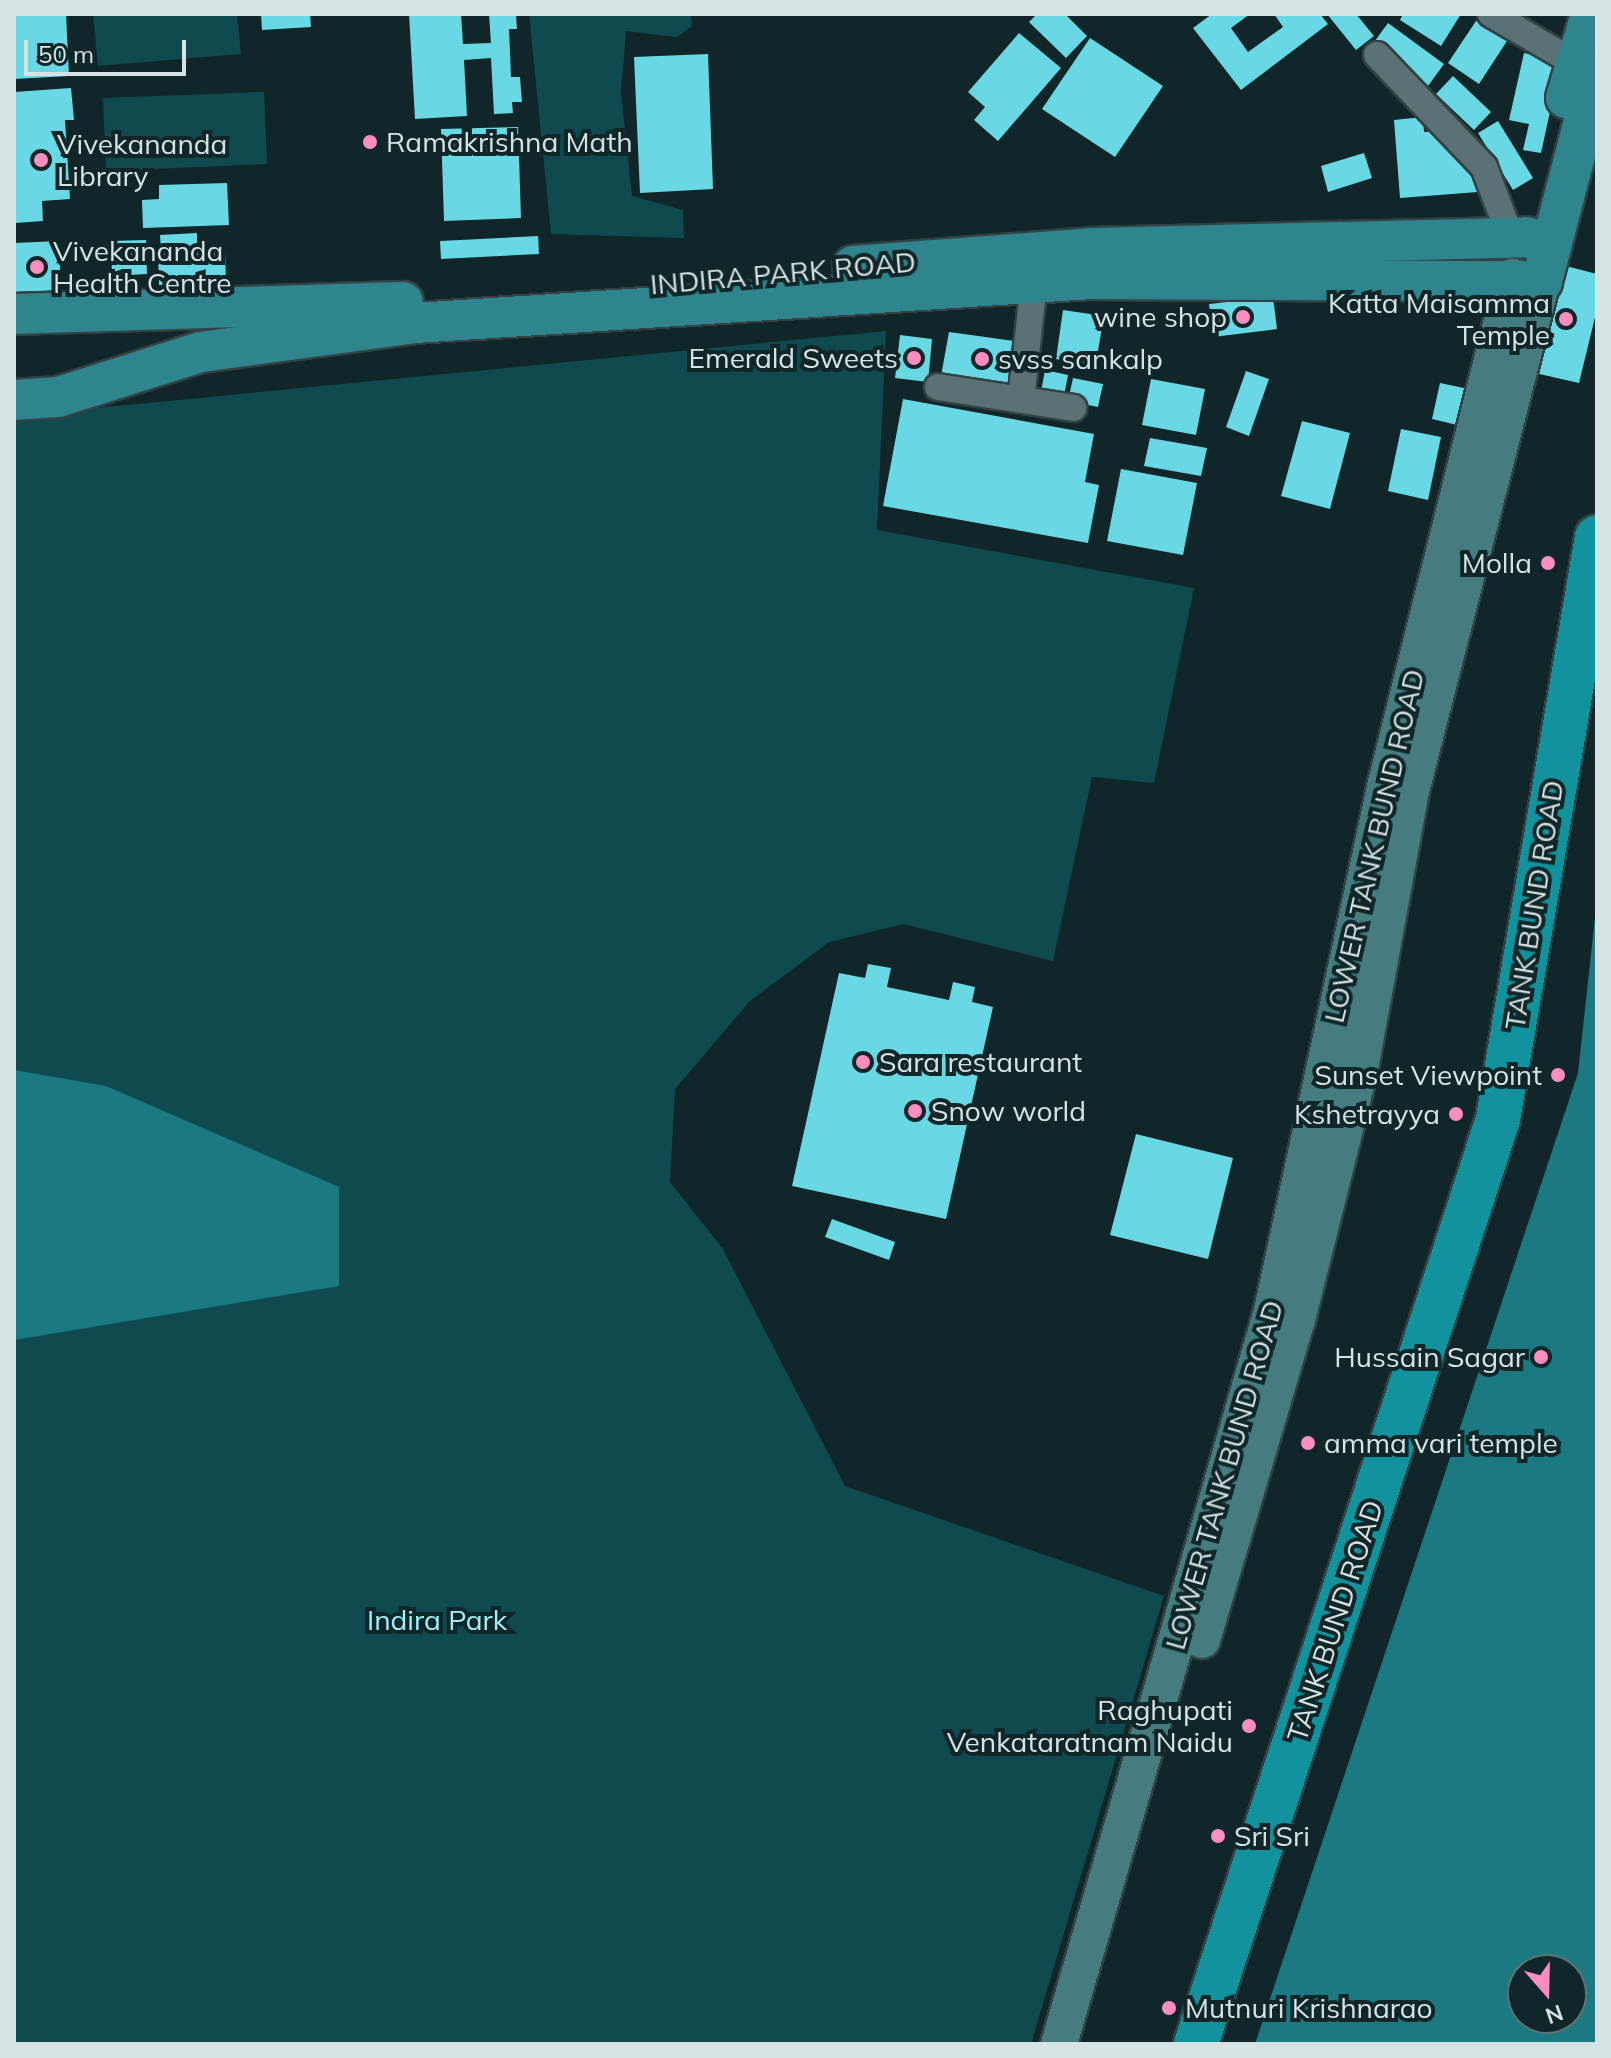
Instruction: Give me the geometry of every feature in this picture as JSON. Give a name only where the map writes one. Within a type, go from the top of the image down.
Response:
[{"type":"highway","name":"TANK BUND ROAD","points":[[1196,2044],[1498,1119],[1597,537]]},
{"type":"highway","points":[[1217,2044],[1520,1126],[1541,1039],[1597,649]]},
{"type":"main road","name":"LOWER TANK BUND ROAD","points":[[1059,2044],[1272,1311],[1389,769],[1529,255],[1588,78],[1590,16]]},
{"type":"main road","name":"INDIRA PARK ROAD","points":[[14,314],[588,291],[1091,248],[1529,255]]},
{"type":"main road","name":"LOWER TANK BUND ROAD","points":[[1082,2044],[1297,1320],[1359,1074],[1411,791],[1529,255]]},
{"type":"main road","name":"INDIRA PARK ROAD","points":[[14,400],[58,397],[201,352],[415,323],[1529,255]]},
{"type":"main road","points":[[14,342],[77,311]]},
{"type":"main road","points":[[14,384],[58,397]]},
{"type":"street","points":[[1491,14],[1588,78]]},
{"type":"street","points":[[1377,55],[1484,167],[1529,255]]},
{"type":"street","points":[[1021,400],[1034,283]]},
{"type":"street","points":[[938,387],[1073,408]]},
{"type":"green space","points":[[93,14],[237,14],[241,54],[98,66]]},
{"type":"green space","points":[[529,14],[691,14],[692,26],[677,37],[626,31],[621,92],[632,196],[683,210],[684,238],[551,234]]},
{"type":"green space","points":[[264,92],[267,164],[106,171],[103,98]]},
{"type":"green space","name":"Indira Park","points":[[886,331],[877,530],[1194,588],[1154,783],[1092,777],[1053,961],[903,924],[829,942],[750,1001],[675,1089],[670,1182],[723,1249],[845,1486],[1164,1596],[1031,2044],[14,2044],[14,416]]},
{"type":"shaded area","name":"Hussain Sagar","points":[[1597,899],[1597,2044],[1255,2044],[1578,1073]]},
{"type":"shaded area","points":[[14,1070],[106,1086],[339,1187],[339,1286],[14,1340]]},
{"type":"building","points":[[14,14],[66,14],[69,76],[14,79]]},
{"type":"building","points":[[261,14],[310,14],[311,27],[262,30]]},
{"type":"building","points":[[409,14],[461,14],[463,44],[491,43],[489,14],[516,14],[517,29],[509,29],[511,77],[520,77],[522,102],[512,102],[513,113],[494,114],[491,58],[464,60],[467,116],[415,119]]},
{"type":"building","points":[[1037,14],[1065,14],[1087,36],[1066,58],[1029,22]]},
{"type":"building","points":[[1212,14],[1250,14],[1231,28],[1248,52],[1283,27],[1274,14],[1320,14],[1328,24],[1241,90],[1193,28]]},
{"type":"building","points":[[1327,14],[1356,14],[1374,36],[1356,50]]},
{"type":"building","points":[[1403,14],[1461,14],[1441,46],[1400,20]]},
{"type":"building","points":[[1476,21],[1507,41],[1479,84],[1448,63]]},
{"type":"building","points":[[1388,23],[1444,64],[1428,86],[1372,45]]},
{"type":"building","points":[[1019,33],[1061,68],[998,141],[974,120],[985,107],[968,92]]},
{"type":"building","points":[[1090,38],[1163,86],[1115,157],[1042,109]]},
{"type":"building","points":[[1524,53],[1561,61],[1541,153],[1523,150],[1529,124],[1509,120]]},
{"type":"building","points":[[708,54],[713,189],[640,193],[634,57]]},
{"type":"building","points":[[1453,76],[1491,112],[1474,130],[1436,94]]},
{"type":"building","name":"Vivekananda Library","points":[[71,88],[74,120],[65,120],[70,199],[42,201],[43,221],[15,223],[14,92]]},
{"type":"building","points":[[1423,117],[1424,132],[1439,131],[1450,153],[1462,152],[1463,165],[1476,164],[1478,192],[1400,198],[1394,120]]},
{"type":"building","points":[[1498,121],[1533,178],[1513,190],[1478,133]]},
{"type":"building","points":[[518,127],[521,218],[444,221],[441,129]]},
{"type":"building","points":[[1364,153],[1372,178],[1328,192],[1321,166]]},
{"type":"building","points":[[227,183],[229,225],[143,228],[142,200],[159,199],[159,185]]},
{"type":"building","points":[[197,233],[197,249],[161,251],[160,235]]},
{"type":"building","points":[[538,236],[539,254],[441,259],[440,241]]},
{"type":"building","points":[[146,240],[147,274],[112,276],[111,241]]},
{"type":"building","name":"Vivekananda Health Centre","points":[[59,241],[61,290],[14,292],[14,243]]},
{"type":"building","points":[[225,251],[226,283],[159,285],[158,253]]},
{"type":"building","points":[[1562,265],[1597,274],[1597,309],[1579,383],[1535,373]]},
{"type":"building","name":"wine shop","points":[[1273,297],[1277,329],[1213,337],[1209,304]]},
{"type":"building","points":[[1063,310],[1104,316],[1095,368],[1056,359]]},
{"type":"building","name":"svss sankalp","points":[[949,332],[1021,342],[1017,387],[941,376]]},
{"type":"building","points":[[900,335],[932,339],[928,382],[895,378]]},
{"type":"building","points":[[1045,370],[1068,375],[1063,401],[1040,397]]},
{"type":"building","points":[[1246,371],[1269,379],[1249,436],[1226,427]]},
{"type":"building","points":[[1073,378],[1103,384],[1098,407],[1068,401]]},
{"type":"building","points":[[1151,379],[1205,389],[1196,435],[1142,425]]},
{"type":"building","points":[[1440,383],[1478,391],[1470,428],[1432,419]]},
{"type":"building","points":[[903,399],[1094,434],[1085,482],[1099,485],[1088,543],[883,506]]},
{"type":"building","points":[[1302,421],[1350,433],[1330,509],[1281,496]]},
{"type":"building","points":[[1401,429],[1441,437],[1428,500],[1388,491]]},
{"type":"building","points":[[1150,438],[1207,448],[1201,476],[1144,466]]},
{"type":"building","points":[[1121,469],[1197,483],[1183,555],[1107,541]]},
{"type":"building","points":[[868,964],[891,968],[887,987],[949,1000],[953,982],[975,987],[972,1002],[993,1007],[946,1219],[792,1186],[839,973],[865,978]]},
{"type":"building","points":[[1136,1134],[1233,1158],[1208,1259],[1110,1235]]},
{"type":"building","points":[[832,1219],[895,1242],[889,1260],[825,1237]]},
{"type":"place","name":"Ramakrishna Math","points":[[370,142]]},
{"type":"place","name":"Vivekananda Library","points":[[41,160]]},
{"type":"place","name":"Vivekananda Health Centre","points":[[37,267]]},
{"type":"place","name":"wine shop","points":[[1243,317]]},
{"type":"place","name":"Katta Maisamma Temple","points":[[1566,319]]},
{"type":"place","name":"Emerald Sweets","points":[[914,358]]},
{"type":"place","name":"svss sankalp","points":[[982,359]]},
{"type":"place","name":"Molla","points":[[1548,563]]},
{"type":"place","name":"Sara restaurant","points":[[863,1062]]},
{"type":"place","name":"Sunset Viewpoint","points":[[1558,1075]]},
{"type":"place","name":"Snow world","points":[[915,1111]]},
{"type":"place","name":"Kshetrayya","points":[[1456,1114]]},
{"type":"place","name":"Hussain Sagar","points":[[1541,1357]]},
{"type":"place","name":"amma vari temple","points":[[1308,1443]]},
{"type":"place","name":"Raghupati Venkataratnam Naidu","points":[[1249,1726]]},
{"type":"place","name":"Sri Sri","points":[[1218,1836]]},
{"type":"place","name":"Mutnuri Krishnarao","points":[[1169,2008]]}]
